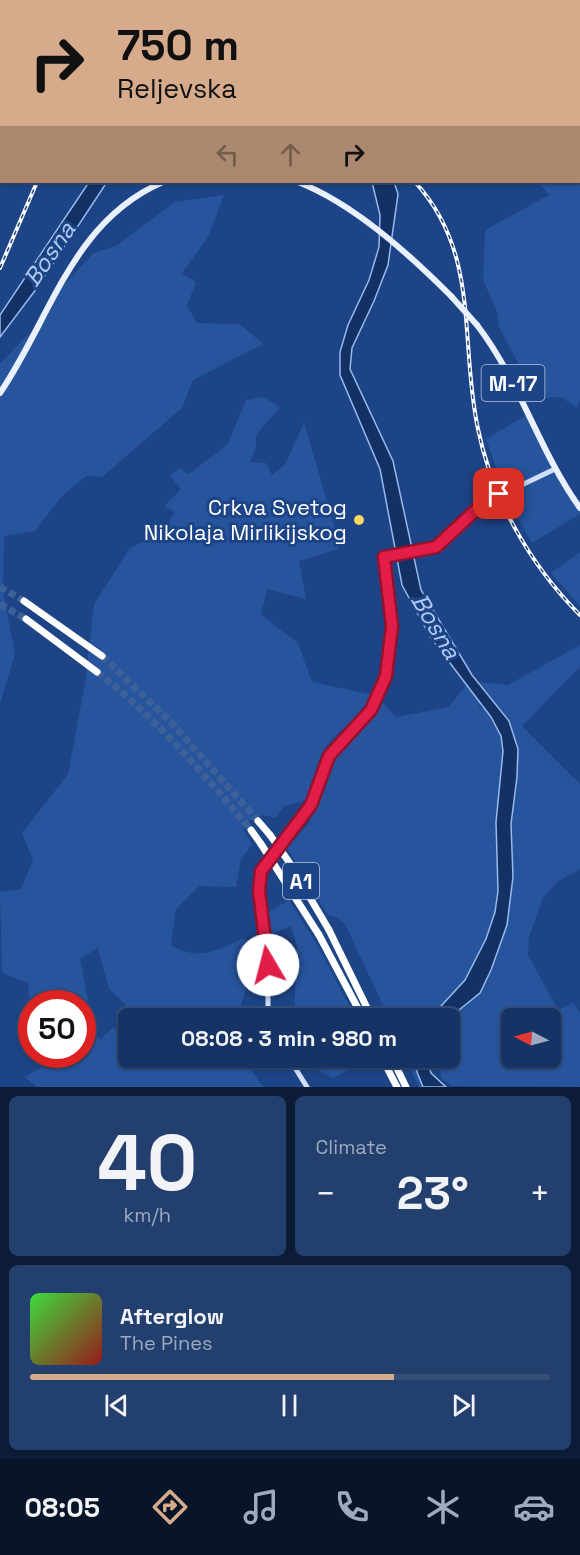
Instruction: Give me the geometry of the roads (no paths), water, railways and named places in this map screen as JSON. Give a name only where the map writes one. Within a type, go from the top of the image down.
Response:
[{"type":"highway","points":[[24,601],[87,643],[102,656]]},
{"type":"highway","points":[[26,619],[97,672]]},
{"type":"highway","name":"A1","points":[[258,820],[289,862],[329,930],[367,1008]]},
{"type":"highway","name":"A1","points":[[250,830],[319,935],[358,1008]]},
{"type":"highway","points":[[387,1068],[397,1087]]},
{"type":"highway","points":[[397,1068],[406,1087]]},
{"type":"main road","points":[[0,393],[70,266],[91,235],[128,201],[161,183]]},
{"type":"main road","name":"M-17","points":[[300,183],[325,193],[350,210],[416,262],[477,325],[506,368],[555,469],[580,508]]},
{"type":"main road","points":[[268,1008],[268,965],[259,891],[260,876],[311,805],[322,771],[333,750],[368,714],[381,692],[392,640],[384,557],[436,547],[493,497],[555,469]]},
{"type":"main road","points":[[295,1068],[307,1087]]},
{"type":"water","name":"Bosna","points":[[88,183],[106,183],[37,288],[0,337],[0,315]]},
{"type":"water","name":"Bosna","points":[[372,183],[394,183],[398,194],[388,265],[352,348],[350,369],[393,461],[421,590],[472,675],[509,721],[518,749],[511,824],[513,877],[507,925],[480,993],[460,1009],[439,1008],[465,980],[486,939],[495,912],[498,891],[496,822],[503,751],[501,736],[491,717],[431,638],[402,585],[380,469],[340,375],[340,352],[348,325],[369,280],[379,247],[380,215]]},
{"type":"water","points":[[417,1068],[430,1068],[431,1073],[446,1087],[423,1087]]},
{"type":"tunnel","points":[[0,587],[24,601]]},
{"type":"tunnel","points":[[0,604],[26,619]]},
{"type":"tunnel","points":[[102,656],[172,723],[258,821]]},
{"type":"tunnel","points":[[97,672],[159,727],[251,830]]},
{"type":"railway","points":[[0,268],[37,183]]},
{"type":"railway","points":[[416,183],[436,210],[450,239],[459,269],[478,429],[493,480],[503,505],[529,552],[545,575],[580,615]]},
{"type":"place","name":"Crkva Svetog Nikolaja Mirlikijskog","points":[[359,520]]}]
